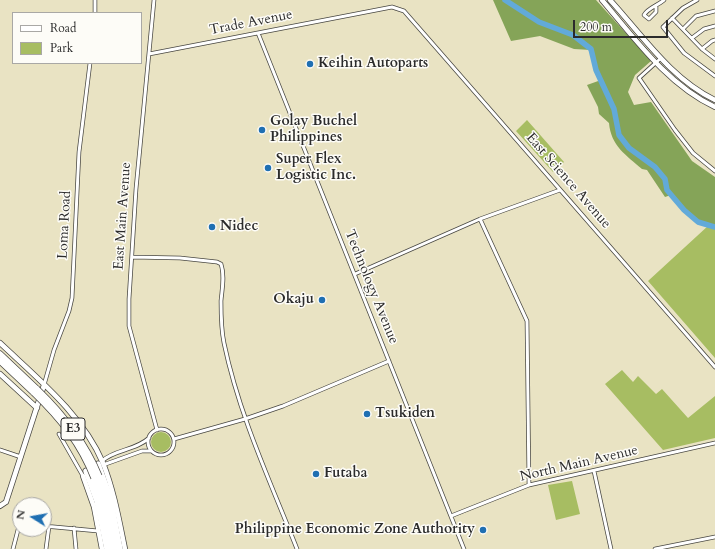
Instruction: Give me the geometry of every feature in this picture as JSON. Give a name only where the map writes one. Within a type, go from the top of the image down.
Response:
[{"type":"highway","name":"E3","points":[[0,354],[36,391],[70,432],[84,454],[108,505],[115,549]]},
{"type":"highway","name":"E3","points":[[0,361],[36,391]]},
{"type":"highway","points":[[101,464],[110,497],[120,549]]},
{"type":"highway","points":[[86,474],[98,507],[107,549]]},
{"type":"highway","name":"E3","points":[[96,477],[111,549]]},
{"type":"main road","points":[[602,0],[656,62],[685,89],[715,107]]},
{"type":"main road","points":[[610,0],[676,73],[694,88],[715,100]]},
{"type":"main road","points":[[0,343],[60,400],[80,424],[101,464],[115,500],[125,549]]},
{"type":"main road","points":[[0,374],[37,408]]},
{"type":"main road","points":[[0,507],[6,502],[44,385]]},
{"type":"main road","points":[[101,464],[86,474],[102,549]]},
{"type":"street","points":[[95,0],[95,12]]},
{"type":"street","name":"East Main Avenue","points":[[154,0],[140,130],[129,326],[157,430]]},
{"type":"street","points":[[656,7],[664,0]]},
{"type":"street","points":[[697,0],[682,8],[665,24],[664,29],[684,53],[715,76]]},
{"type":"street","name":"Trade Avenue","points":[[149,54],[392,6],[404,11]]},
{"type":"street","name":"East Science Avenue","points":[[404,11],[715,367]]},
{"type":"street","points":[[683,29],[696,16],[715,11]]},
{"type":"street","points":[[672,18],[702,49],[715,59]]},
{"type":"street","points":[[692,38],[704,29],[715,26]]},
{"type":"street","name":"Technology Avenue","points":[[258,33],[464,549]]},
{"type":"street","points":[[702,49],[715,40]]},
{"type":"street","points":[[661,58],[639,78],[674,130],[693,153],[715,171]]},
{"type":"street","name":"Loma Road","points":[[44,385],[54,350],[69,311],[72,298],[79,152],[90,64]]},
{"type":"street","points":[[355,274],[480,219],[560,190]]},
{"type":"street","points":[[480,219],[527,321],[529,485]]},
{"type":"street","points":[[132,257],[180,258],[217,262],[221,264],[223,276],[221,324],[224,342],[245,419],[297,549]]},
{"type":"street","points":[[174,439],[245,419],[283,406],[389,361]]},
{"type":"street","points":[[157,430],[168,431],[174,439],[173,448],[169,453],[161,456],[151,451],[142,451],[101,464],[108,456],[141,446],[152,433],[157,430]]},
{"type":"street","points":[[59,434],[86,474]]},
{"type":"street","points":[[149,438],[148,444],[151,451]]},
{"type":"street","name":"North Main Avenue","points":[[451,516],[529,485],[715,443]]},
{"type":"street","points":[[0,450],[21,457]]},
{"type":"street","points":[[594,471],[611,549]]},
{"type":"street","points":[[52,526],[98,531]]},
{"type":"street","points":[[74,528],[76,549]]},
{"type":"street","points":[[13,549],[17,537]]},
{"type":"street","points":[[46,549],[48,537]]},
{"type":"street","points":[[655,549],[715,537]]},
{"type":"green space","points":[[493,0],[596,0],[651,61],[635,75],[628,92],[634,105],[651,102],[692,161],[715,177],[715,227],[698,222],[671,195],[665,197],[647,170],[642,169],[616,144],[610,131],[609,123],[599,114],[598,107],[587,85],[601,80],[591,50],[574,49],[540,36],[511,41]]},
{"type":"green space","points":[[527,120],[564,162],[553,172],[516,131]]},
{"type":"green space","points":[[709,225],[715,227],[715,358],[648,281]]},
{"type":"green space","points":[[622,370],[633,382],[638,376],[656,394],[662,389],[688,418],[715,396],[715,438],[663,450],[605,384]]},
{"type":"green space","points":[[161,432],[168,435],[171,442],[168,449],[161,452],[154,449],[151,442],[154,435]]},
{"type":"green space","points":[[572,481],[580,514],[556,520],[548,485]]},
{"type":"waterway","points":[[505,0],[539,22],[573,35],[591,49],[596,70],[614,109],[619,135],[629,148],[655,167],[665,179],[667,190],[684,210],[698,222],[715,227]]},
{"type":"place","name":"Keihin Autoparts","points":[[310,64]]},
{"type":"place","name":"Golay Buchel Philippines","points":[[262,130]]},
{"type":"place","name":"Super Flex Logistic Inc.","points":[[268,168]]},
{"type":"place","name":"Nidec","points":[[212,227]]},
{"type":"place","name":"Okaju","points":[[322,300]]},
{"type":"place","name":"Tsukiden","points":[[367,414]]},
{"type":"place","name":"Futaba","points":[[316,474]]},
{"type":"place","name":"Philippine Economic Zone Authority","points":[[483,530]]}]
